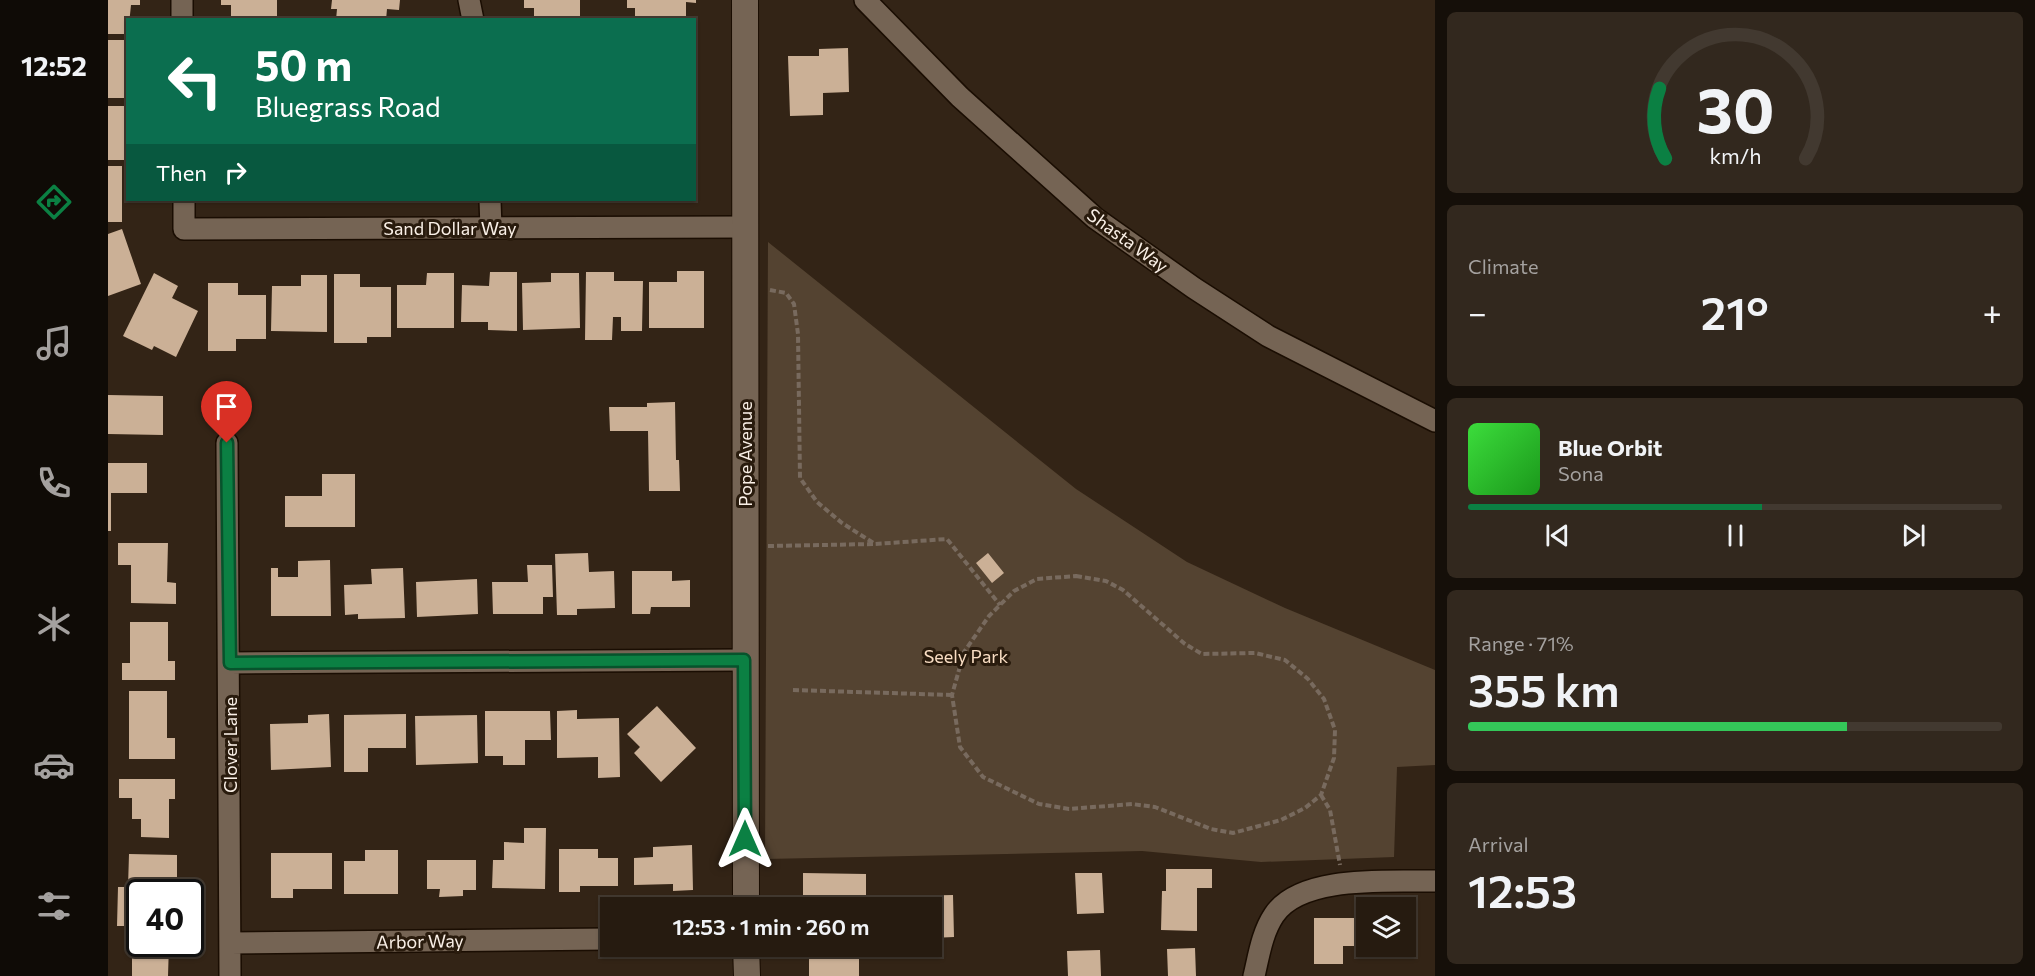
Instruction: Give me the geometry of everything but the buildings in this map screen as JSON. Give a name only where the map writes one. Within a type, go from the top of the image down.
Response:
[{"type":"street","points":[[182,0],[182,18]]},
{"type":"street","points":[[470,0],[473,18]]},
{"type":"street","name":"Pope Avenue","points":[[746,0],[744,660],[746,897]]},
{"type":"street","name":"Shasta Way","points":[[865,0],[960,97],[1095,218],[1194,288],[1268,336],[1435,421]]},
{"type":"street","name":"Sand Dollar Way","points":[[184,201],[184,229],[746,227]]},
{"type":"street","points":[[490,201],[491,228]]},
{"type":"street","name":"Clover Lane","points":[[227,443],[230,976]]},
{"type":"street","points":[[230,663],[744,660]]},
{"type":"street","points":[[1254,976],[1261,945],[1275,914],[1299,895],[1328,884],[1435,881]]},
{"type":"street","name":"Arbor Way","points":[[230,943],[600,939]]},
{"type":"street","points":[[746,957],[747,976]]},
{"type":"path","points":[[746,283],[786,293],[794,304],[798,334],[800,478],[816,502],[842,523],[875,544]]},
{"type":"path","points":[[745,546],[875,544],[947,539],[1000,605]]},
{"type":"path","points":[[1076,576],[1106,581],[1123,590],[1185,644],[1202,654],[1255,653],[1285,660],[1308,679],[1324,699],[1335,730],[1335,758],[1321,795],[1305,808],[1281,820],[1233,833],[1211,829],[1155,807],[1132,804],[1070,809],[1039,804],[982,777],[960,747],[952,695],[964,652],[1000,605],[1014,591],[1037,579],[1076,576]]},
{"type":"path","points":[[793,690],[952,695]]},
{"type":"path","points":[[1321,795],[1330,810],[1340,856],[1341,884]]},
{"type":"green space","name":"Seely Park","points":[[768,242],[1076,489],[1187,562],[1285,608],[1435,670],[1435,765],[1397,767],[1394,857],[1261,862],[1142,851],[765,859]]},
{"type":"route","points":[[227,443],[230,663],[744,660],[745,839]]}]
